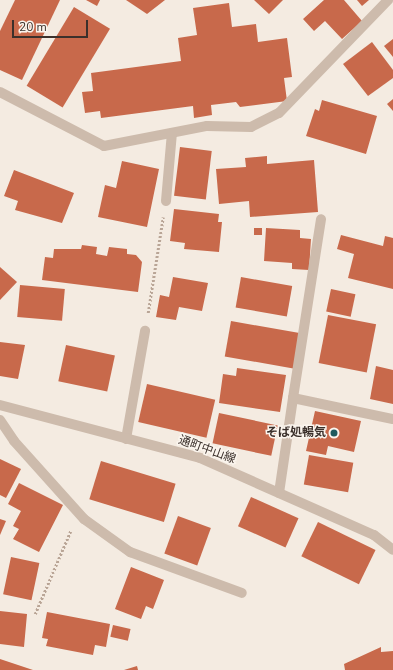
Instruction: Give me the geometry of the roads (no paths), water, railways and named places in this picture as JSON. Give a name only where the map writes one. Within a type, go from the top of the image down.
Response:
[{"type":"street","points":[[0,92],[104,146],[207,126],[251,127],[279,113],[388,0]]},
{"type":"street","points":[[166,201],[172,133]]},
{"type":"street","points":[[279,493],[322,219]]},
{"type":"street","points":[[126,439],[145,331]]},
{"type":"street","points":[[293,398],[393,419]]},
{"type":"street","name":"通町中山線","points":[[0,405],[200,458],[374,534],[393,550]]},
{"type":"street","points":[[0,420],[14,441],[78,513],[130,552],[242,592]]},
{"type":"place","name":"そば処暢気","points":[[334,433]]}]
